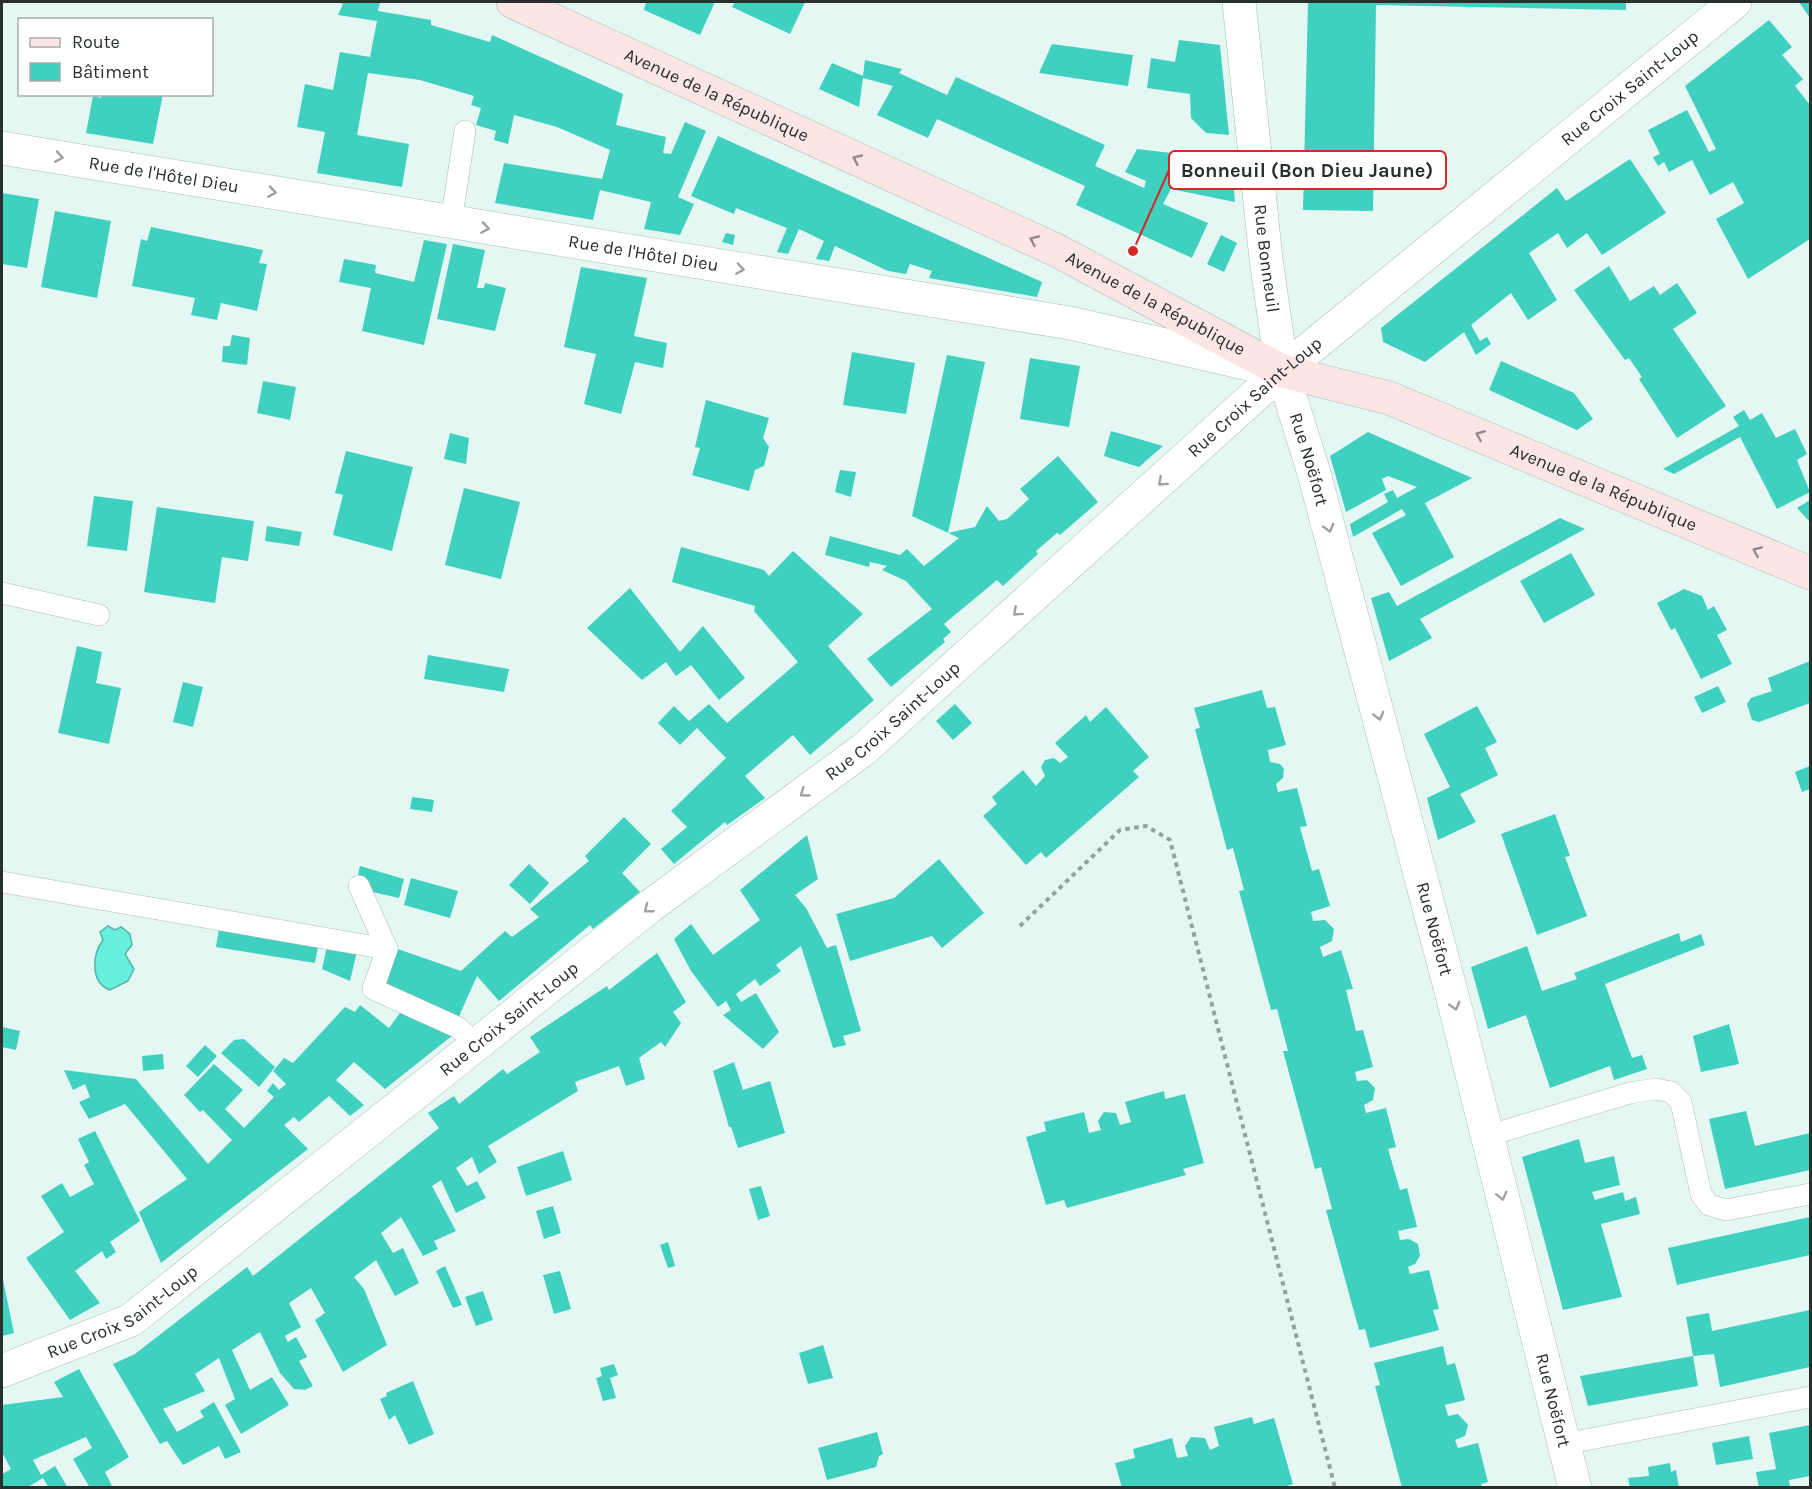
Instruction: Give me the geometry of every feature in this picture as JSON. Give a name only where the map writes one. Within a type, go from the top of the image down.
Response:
[{"type":"street","name":"Avenue de la République","points":[[513,2],[1056,250],[1282,371],[1389,398],[1810,573]]},
{"type":"street","name":"Rue Bonneuil","points":[[1239,2],[1266,259],[1282,371]]},
{"type":"street","name":"Rue Croix Saint-Loup","points":[[2,1371],[132,1320],[649,907],[864,749],[1282,371],[1735,2]]},
{"type":"street","name":"Rue de l'Hôtel Dieu","points":[[2,148],[1070,323],[1282,371]]},
{"type":"street","name":"Rue Noëfort","points":[[1282,371],[1314,473],[1487,1136],[1575,1488]]},
{"type":"lane","points":[[451,222],[465,131]]},
{"type":"lane","points":[[2,593],[99,615]]},
{"type":"lane","points":[[2,882],[387,949]]},
{"type":"lane","points":[[358,886],[387,949],[373,990],[459,1028],[476,1045]]},
{"type":"lane","points":[[1487,1136],[1630,1093],[1656,1089],[1671,1092],[1681,1102],[1701,1194],[1709,1205],[1726,1210],[1810,1194]]},
{"type":"lane","points":[[1564,1444],[1810,1397]]},
{"type":"path","points":[[1020,926],[1120,830],[1146,826],[1170,840],[1335,1488]]},
{"type":"shaded area","points":[[108,926],[115,930],[121,927],[130,934],[132,945],[125,954],[134,969],[128,981],[110,990],[99,981],[95,968],[99,946],[103,940],[100,932]]},
{"type":"building","points":[[337,2],[380,2],[378,11],[431,20],[431,25],[490,42],[492,35],[623,94],[616,125],[666,137],[663,153],[671,154],[685,122],[706,131],[678,197],[694,204],[680,235],[644,229],[651,202],[600,190],[593,220],[495,203],[504,163],[602,179],[610,150],[557,127],[514,115],[508,144],[494,140],[496,131],[476,125],[481,108],[471,105],[474,96],[420,80],[368,73],[357,135],[409,144],[402,187],[317,173],[325,132],[297,127],[305,84],[333,90],[340,52],[370,57],[377,21],[338,15],[343,4]]},
{"type":"building","points":[[646,2],[715,2],[700,35],[644,10]]},
{"type":"building","points":[[735,2],[805,2],[790,34],[732,7]]},
{"type":"building","points":[[1308,2],[1626,2],[1626,10],[1376,5],[1373,211],[1303,210]]},
{"type":"building","points":[[1799,2],[1810,2],[1810,18]]},
{"type":"building","points":[[1769,20],[1792,47],[1782,55],[1803,79],[1795,86],[1810,105],[1810,239],[1748,279],[1716,219],[1744,203],[1733,182],[1710,195],[1692,160],[1669,172],[1664,162],[1658,166],[1653,157],[1660,154],[1648,130],[1687,110],[1709,152],[1716,149],[1685,86]]},
{"type":"building","points":[[1179,40],[1220,45],[1229,135],[1206,133],[1191,118],[1190,94],[1147,88],[1151,58],[1175,62]]},
{"type":"building","points":[[1052,44],[1133,55],[1128,86],[1039,73]]},
{"type":"building","points":[[865,60],[902,69],[899,73],[947,95],[956,77],[1105,145],[1095,166],[1144,188],[1146,181],[1125,172],[1137,149],[1231,160],[1235,202],[1171,189],[1163,204],[1208,223],[1192,258],[1076,205],[1085,186],[937,119],[928,138],[877,115],[893,86],[863,78],[859,107],[819,89],[832,63],[863,76]]},
{"type":"building","points":[[93,96],[101,98],[101,96],[163,96],[153,144],[86,133]]},
{"type":"building","points":[[718,136],[1042,282],[1037,297],[929,278],[932,271],[910,264],[906,274],[888,271],[835,246],[829,261],[816,259],[824,241],[799,229],[788,254],[777,252],[787,228],[736,208],[734,214],[691,196]]},
{"type":"building","points":[[1630,159],[1666,213],[1602,255],[1587,233],[1567,248],[1558,233],[1529,253],[1557,300],[1528,320],[1511,293],[1471,325],[1480,341],[1487,337],[1491,344],[1476,355],[1464,332],[1425,362],[1383,342],[1381,328],[1557,188],[1566,201]]},
{"type":"building","points":[[2,193],[39,199],[27,268],[2,264]]},
{"type":"building","points":[[55,211],[111,221],[97,298],[41,287]]},
{"type":"building","points":[[151,227],[263,250],[259,263],[267,264],[257,311],[221,303],[217,320],[191,315],[195,298],[132,286],[141,239],[147,241]]},
{"type":"building","points":[[726,233],[735,235],[733,245],[722,242]]},
{"type":"building","points":[[1221,235],[1237,243],[1224,272],[1207,264]]},
{"type":"building","points":[[424,240],[447,244],[424,345],[362,331],[371,288],[339,282],[344,259],[376,265],[375,273],[414,282]]},
{"type":"building","points":[[453,244],[485,250],[477,288],[484,288],[485,283],[506,288],[495,331],[437,319]]},
{"type":"building","points":[[1609,266],[1630,301],[1654,286],[1660,295],[1677,283],[1697,313],[1673,329],[1726,406],[1677,438],[1639,379],[1642,377],[1629,358],[1625,360],[1574,290]]},
{"type":"building","points":[[581,267],[647,278],[634,336],[667,343],[663,368],[635,362],[621,414],[584,404],[596,354],[564,347]]},
{"type":"building","points":[[232,335],[250,338],[247,365],[222,362],[223,346],[230,346]]},
{"type":"building","points":[[852,352],[915,363],[906,414],[843,405]]},
{"type":"building","points":[[947,355],[985,362],[948,533],[912,516]]},
{"type":"building","points":[[1030,358],[1080,366],[1069,427],[1020,419]]},
{"type":"building","points":[[1501,361],[1574,393],[1593,419],[1577,430],[1489,390]]},
{"type":"building","points":[[263,381],[296,387],[290,420],[257,413]]},
{"type":"building","points":[[706,400],[769,418],[763,438],[769,447],[764,466],[755,470],[749,491],[692,475],[700,448],[695,447]]},
{"type":"building","points":[[1744,410],[1750,420],[1762,413],[1776,438],[1795,429],[1807,454],[1797,460],[1810,492],[1777,509],[1740,437],[1674,474],[1663,469],[1739,426],[1733,417]]},
{"type":"building","points":[[1111,431],[1163,446],[1139,467],[1104,456]]},
{"type":"building","points":[[1368,432],[1472,478],[1425,503],[1454,557],[1401,586],[1372,533],[1406,515],[1402,509],[1353,537],[1350,524],[1388,502],[1384,494],[1393,490],[1397,498],[1417,487],[1388,476],[1382,479],[1386,490],[1346,512],[1330,456]]},
{"type":"building","points":[[450,433],[469,438],[466,464],[444,459]]},
{"type":"building","points":[[346,451],[413,467],[392,551],[333,535],[343,495],[335,493]]},
{"type":"building","points":[[1058,456],[1098,502],[1060,535],[1057,533],[1036,551],[1038,554],[1003,586],[997,580],[944,624],[951,632],[943,639],[945,642],[891,687],[867,659],[932,609],[906,581],[882,570],[887,566],[870,562],[869,567],[825,555],[830,536],[900,555],[907,549],[924,566],[959,538],[948,533],[975,527],[987,506],[999,521],[1007,519],[1029,499],[1020,489]]},
{"type":"building","points":[[840,470],[856,472],[851,497],[835,492]]},
{"type":"building","points":[[464,488],[520,502],[501,579],[445,565]]},
{"type":"building","points":[[94,496],[133,501],[127,551],[87,546]]},
{"type":"building","points":[[1810,500],[1810,522],[1797,508]]},
{"type":"building","points":[[157,507],[254,521],[248,561],[222,557],[215,603],[144,592]]},
{"type":"building","points":[[1560,518],[1585,529],[1420,619],[1432,638],[1389,661],[1371,598],[1389,592],[1397,606]]},
{"type":"building","points":[[267,526],[302,532],[299,546],[265,541]]},
{"type":"building","points":[[681,547],[764,570],[769,576],[793,551],[863,614],[828,646],[874,700],[810,755],[793,735],[745,776],[765,798],[727,825],[725,822],[674,864],[661,849],[687,827],[671,811],[726,758],[697,728],[680,745],[658,723],[674,706],[689,721],[709,704],[727,723],[798,662],[754,611],[755,606],[672,582]]},
{"type":"building","points":[[1571,553],[1595,595],[1544,623],[1520,581]]},
{"type":"building","points":[[630,588],[680,652],[703,626],[745,678],[719,700],[691,665],[676,676],[666,662],[642,680],[587,628]]},
{"type":"building","points":[[1684,589],[1702,596],[1708,610],[1714,606],[1727,630],[1717,635],[1732,664],[1701,679],[1675,628],[1671,630],[1657,603]]},
{"type":"building","points":[[77,646],[102,652],[96,683],[121,688],[109,744],[58,733]]},
{"type":"building","points":[[428,655],[509,669],[504,692],[424,679]]},
{"type":"building","points":[[1810,661],[1810,703],[1759,722],[1752,720],[1747,704],[1751,698],[1772,691],[1768,678]]},
{"type":"building","points":[[183,682],[203,687],[193,727],[173,722]]},
{"type":"building","points":[[1718,686],[1726,702],[1702,713],[1694,697]]},
{"type":"building","points":[[1262,690],[1267,708],[1275,707],[1286,745],[1268,750],[1270,762],[1280,764],[1284,769],[1283,778],[1276,784],[1278,792],[1297,788],[1307,826],[1300,827],[1312,871],[1319,869],[1330,906],[1311,912],[1313,921],[1325,920],[1334,929],[1332,941],[1320,947],[1323,957],[1341,950],[1353,989],[1346,990],[1356,1031],[1363,1030],[1373,1067],[1355,1072],[1357,1081],[1367,1080],[1375,1088],[1373,1100],[1364,1105],[1366,1113],[1386,1108],[1396,1147],[1388,1149],[1400,1190],[1407,1188],[1415,1219],[1417,1227],[1398,1231],[1400,1240],[1409,1239],[1418,1244],[1420,1256],[1415,1264],[1408,1267],[1410,1274],[1429,1270],[1439,1309],[1433,1310],[1439,1330],[1370,1348],[1365,1329],[1359,1330],[1326,1210],[1332,1209],[1321,1167],[1315,1169],[1283,1051],[1288,1051],[1277,1009],[1271,1010],[1239,891],[1244,890],[1233,848],[1227,850],[1195,729],[1200,728],[1194,708]]},
{"type":"building","points":[[955,704],[972,723],[953,740],[936,721]]},
{"type":"building","points":[[1477,706],[1497,742],[1485,748],[1498,775],[1460,794],[1476,822],[1438,840],[1427,798],[1450,787],[1424,734]]},
{"type":"building","points":[[1106,707],[1149,757],[1133,771],[1139,777],[1046,858],[1041,852],[1026,865],[983,816],[997,804],[992,797],[1023,770],[1036,786],[1045,776],[1041,767],[1045,760],[1054,758],[1060,763],[1068,757],[1055,743],[1086,715],[1090,722]]},
{"type":"building","points":[[1810,766],[1810,789],[1802,792],[1795,772]]},
{"type":"building","points":[[412,797],[434,800],[432,812],[410,809]]},
{"type":"building","points":[[1555,814],[1570,856],[1565,857],[1587,916],[1537,935],[1501,834]]},
{"type":"building","points":[[624,817],[651,844],[622,873],[640,892],[593,929],[590,925],[499,1001],[477,976],[456,1023],[378,984],[392,947],[461,971],[505,931],[512,937],[539,917],[530,909],[589,861],[585,856]]},
{"type":"building","points":[[807,835],[818,879],[795,895],[806,908],[827,948],[836,945],[861,1031],[843,1036],[846,1045],[833,1048],[801,946],[776,965],[781,971],[760,986],[755,979],[736,994],[741,1002],[756,993],[779,1032],[763,1049],[723,1015],[731,1010],[726,1001],[718,1007],[691,971],[674,939],[691,924],[713,955],[760,920],[740,890]]},
{"type":"building","points":[[939,859],[984,913],[942,948],[932,936],[850,961],[836,914],[894,898]]},
{"type":"building","points":[[529,864],[549,883],[530,904],[509,885]]},
{"type":"building","points":[[360,866],[404,879],[399,898],[364,890],[358,875]]},
{"type":"building","points":[[411,878],[458,891],[450,918],[404,905]]},
{"type":"building","points":[[220,923],[319,941],[315,963],[216,947]]},
{"type":"building","points":[[1679,933],[1681,942],[1701,934],[1705,945],[1605,984],[1632,1058],[1642,1055],[1647,1069],[1614,1080],[1610,1066],[1550,1088],[1526,1015],[1488,1029],[1471,967],[1527,946],[1542,991],[1577,979],[1574,973]]},
{"type":"building","points":[[328,942],[358,947],[350,981],[322,969]]},
{"type":"building","points":[[657,953],[686,1002],[673,1012],[681,1023],[665,1047],[661,1042],[639,1058],[645,1079],[626,1086],[619,1066],[575,1082],[578,1091],[488,1146],[497,1162],[479,1174],[472,1157],[456,1168],[467,1186],[477,1181],[486,1198],[456,1213],[441,1180],[432,1186],[456,1231],[434,1241],[438,1249],[423,1256],[401,1217],[381,1233],[393,1253],[403,1248],[419,1283],[395,1296],[376,1260],[354,1277],[364,1289],[387,1345],[343,1372],[315,1320],[325,1313],[311,1288],[289,1303],[301,1327],[285,1336],[288,1342],[296,1337],[307,1357],[299,1361],[313,1386],[305,1390],[294,1389],[280,1373],[260,1332],[232,1350],[250,1390],[272,1377],[289,1405],[241,1434],[225,1405],[235,1399],[219,1358],[195,1374],[205,1391],[163,1409],[177,1432],[204,1417],[200,1411],[214,1402],[241,1452],[225,1459],[219,1446],[183,1465],[167,1441],[160,1444],[113,1364],[135,1354],[247,1267],[253,1276],[439,1128],[428,1113],[454,1096],[459,1104],[503,1069],[507,1074],[540,1052],[530,1037],[607,986],[609,990]]},
{"type":"building","points":[[360,1005],[389,1028],[405,1006],[458,1031],[385,1089],[354,1062],[336,1080],[364,1105],[350,1116],[329,1096],[299,1122],[294,1117],[284,1125],[308,1149],[161,1263],[139,1212],[187,1179],[125,1104],[89,1119],[79,1102],[90,1097],[85,1084],[73,1090],[64,1070],[136,1079],[208,1164],[232,1140],[203,1110],[200,1112],[184,1095],[214,1064],[243,1090],[225,1109],[244,1128],[274,1097],[267,1091],[273,1083],[279,1090],[286,1084],[273,1071],[284,1058],[293,1063],[345,1007],[355,1012]]},
{"type":"building","points":[[1729,1024],[1739,1064],[1701,1072],[1693,1036]]},
{"type":"building","points":[[2,1027],[20,1031],[16,1050],[2,1047]]},
{"type":"building","points":[[244,1039],[275,1067],[259,1087],[221,1053],[234,1040]]},
{"type":"building","points":[[205,1045],[217,1056],[198,1077],[186,1066]]},
{"type":"building","points":[[163,1054],[164,1069],[143,1071],[142,1056]]},
{"type":"building","points":[[734,1062],[743,1090],[770,1081],[785,1133],[738,1148],[731,1127],[729,1127],[713,1071]]},
{"type":"building","points":[[1164,1091],[1165,1099],[1185,1094],[1204,1163],[1183,1169],[1186,1175],[1067,1208],[1064,1200],[1046,1205],[1026,1137],[1046,1131],[1044,1122],[1084,1112],[1089,1133],[1101,1130],[1098,1121],[1104,1112],[1116,1113],[1120,1125],[1131,1122],[1125,1102]]},
{"type":"building","points":[[1746,1111],[1755,1146],[1810,1133],[1810,1170],[1725,1189],[1709,1119]]},
{"type":"building","points":[[95,1131],[140,1221],[110,1242],[116,1252],[106,1259],[102,1251],[75,1271],[100,1303],[70,1320],[26,1258],[64,1232],[41,1196],[62,1183],[70,1197],[94,1184],[84,1165],[89,1162],[78,1139]]},
{"type":"building","points":[[1579,1139],[1585,1163],[1614,1156],[1620,1185],[1592,1192],[1595,1200],[1623,1192],[1625,1201],[1636,1197],[1640,1214],[1601,1224],[1622,1297],[1563,1310],[1522,1157]]},
{"type":"building","points":[[563,1151],[572,1180],[526,1196],[517,1167]]},
{"type":"building","points":[[761,1186],[770,1216],[758,1220],[749,1189]]},
{"type":"building","points":[[553,1206],[561,1233],[544,1239],[536,1211]]},
{"type":"building","points":[[1810,1217],[1810,1255],[1677,1285],[1668,1248]]},
{"type":"building","points":[[668,1242],[675,1266],[668,1268],[660,1245]]},
{"type":"building","points":[[445,1266],[462,1305],[453,1308],[436,1271]]},
{"type":"building","points":[[560,1271],[571,1309],[554,1314],[543,1275]]},
{"type":"building","points":[[2,1280],[14,1333],[2,1336]]},
{"type":"building","points":[[483,1291],[493,1320],[476,1326],[465,1297]]},
{"type":"building","points":[[1810,1310],[1810,1367],[1720,1387],[1714,1354],[1693,1356],[1686,1317],[1709,1313],[1712,1331]]},
{"type":"building","points":[[823,1345],[833,1378],[808,1384],[799,1353]]},
{"type":"building","points":[[1443,1346],[1447,1365],[1455,1363],[1465,1400],[1445,1405],[1448,1416],[1458,1414],[1468,1425],[1465,1436],[1455,1440],[1458,1448],[1478,1443],[1488,1482],[1481,1484],[1482,1488],[1402,1488],[1375,1386],[1380,1385],[1374,1363]]},
{"type":"building","points":[[1693,1356],[1698,1386],[1588,1406],[1580,1376]]},
{"type":"building","points":[[614,1364],[618,1375],[610,1378],[616,1398],[603,1401],[596,1378],[602,1376],[600,1368]]},
{"type":"building","points":[[79,1369],[129,1457],[105,1472],[113,1488],[90,1488],[73,1459],[92,1448],[86,1437],[33,1460],[41,1475],[55,1466],[68,1488],[49,1488],[43,1478],[26,1488],[2,1488],[2,1474],[11,1469],[2,1452],[2,1405],[63,1397],[54,1382]]},
{"type":"building","points":[[413,1381],[434,1434],[409,1445],[395,1415],[389,1420],[380,1399],[387,1396],[386,1393]]},
{"type":"building","points":[[1252,1417],[1254,1424],[1274,1418],[1293,1484],[1280,1488],[1122,1488],[1115,1463],[1135,1458],[1133,1449],[1172,1438],[1177,1458],[1188,1456],[1185,1446],[1191,1437],[1205,1438],[1210,1450],[1219,1446],[1214,1427]]},
{"type":"building","points":[[1810,1425],[1810,1476],[1789,1480],[1790,1488],[1759,1488],[1756,1472],[1776,1469],[1769,1433]]},
{"type":"building","points":[[877,1432],[883,1454],[879,1456],[876,1467],[827,1480],[818,1448]]},
{"type":"building","points":[[1749,1436],[1753,1459],[1716,1465],[1712,1443]]},
{"type":"building","points":[[1670,1463],[1671,1472],[1676,1470],[1679,1488],[1630,1488],[1628,1478],[1649,1476],[1648,1467]]},
{"type":"place","name":"Bonneuil (Bon Dieu Jaune)","points":[[1133,251]]}]
